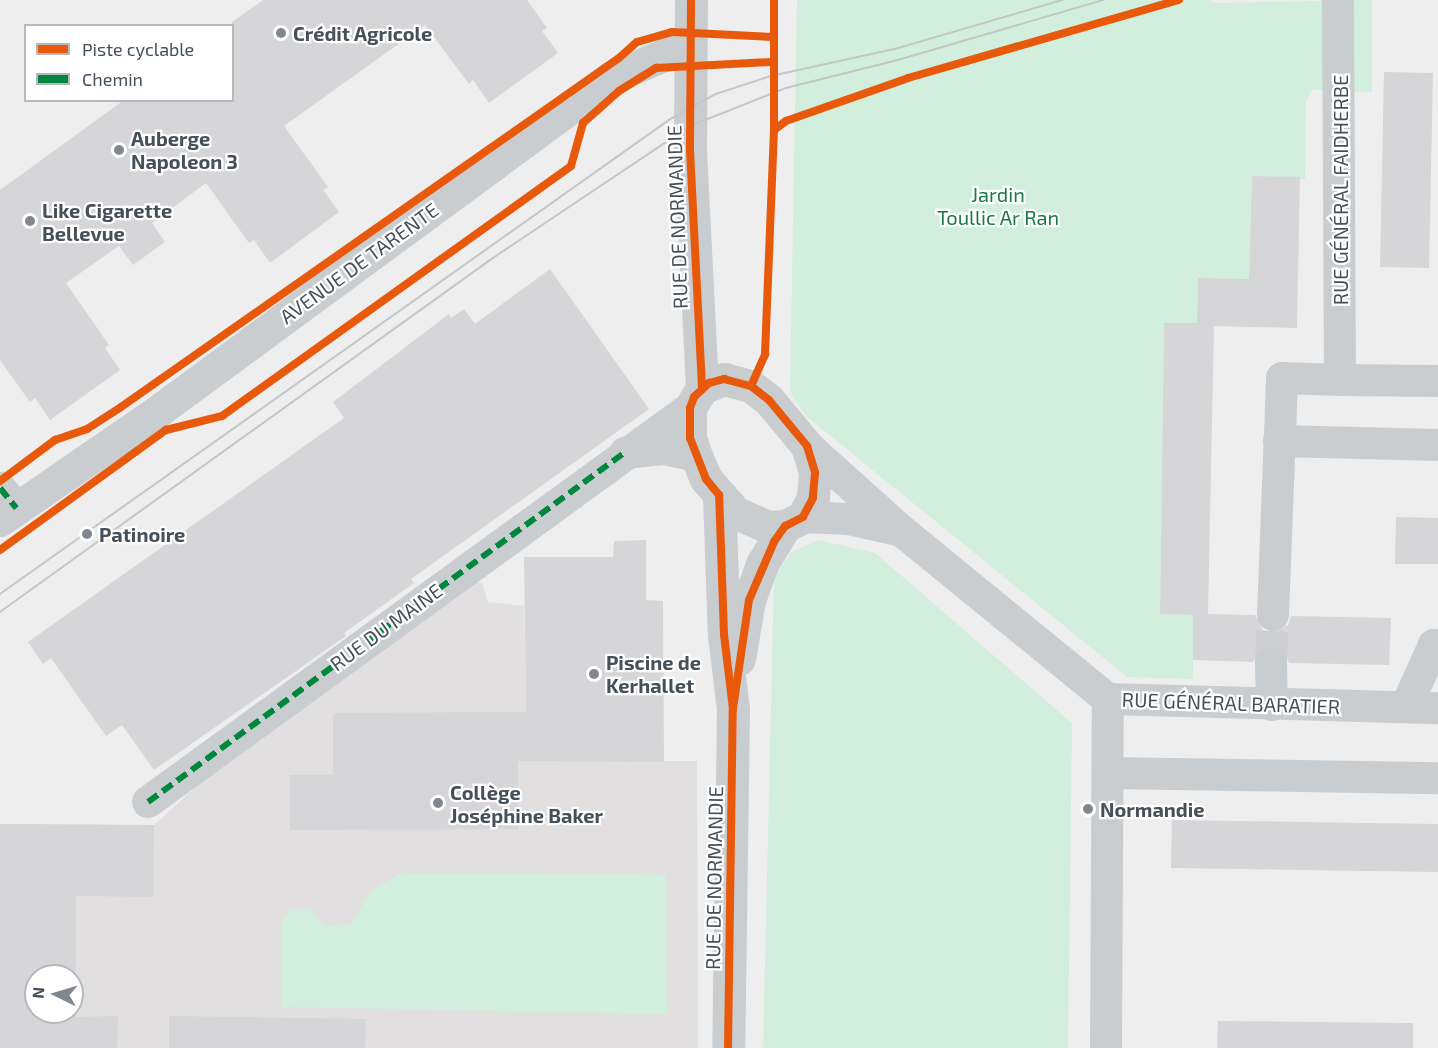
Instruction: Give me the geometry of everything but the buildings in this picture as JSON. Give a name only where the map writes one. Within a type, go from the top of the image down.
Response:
[{"type":"street","points":[[690,44],[691,0]]},
{"type":"street","name":"RUE GÉNÉRAL FAIDHERBE","points":[[1338,0],[1340,380]]},
{"type":"street","name":"RUE DE NORMANDIE","points":[[690,44],[696,398]]},
{"type":"street","name":"AVENUE DE TARENTE","points":[[5,505],[158,411],[612,77],[690,44]]},
{"type":"street","points":[[1273,615],[1282,378],[1438,381]]},
{"type":"street","points":[[724,379],[751,386],[770,400],[807,446],[815,473],[813,498],[794,521],[768,527],[749,519],[718,495],[696,456],[690,438],[696,398],[724,379]]},
{"type":"street","name":"RUE DU MAINE","points":[[148,802],[696,398]]},
{"type":"street","points":[[1279,441],[1438,445]]},
{"type":"street","name":"RUE GÉNÉRAL BARATIER","points":[[807,446],[903,532],[1108,699],[1438,708]]},
{"type":"street","points":[[624,453],[664,449],[696,456]]},
{"type":"street","name":"RUE DE NORMANDIE","points":[[718,495],[724,635],[733,709]]},
{"type":"street","name":"RUE GÉNÉRAL BARATIER","points":[[794,521],[848,519],[903,532]]},
{"type":"street","name":"RUE DE NORMANDIE","points":[[728,1048],[733,709],[749,600],[762,564],[794,521]]},
{"type":"street","points":[[1406,707],[1434,645],[1438,645]]},
{"type":"street","points":[[1271,663],[1272,705]]},
{"type":"street","points":[[1106,1048],[1108,699]]},
{"type":"street","points":[[1108,773],[1438,778]]},
{"type":"shaded area","name":"Collège Joséphine Baker","points":[[472,582],[482,583],[488,602],[524,606],[527,742],[566,761],[697,761],[698,1048],[0,1048],[0,824],[154,825],[221,764]]},
{"type":"green space","name":"Jardin Toullic Ar Ran","points":[[797,0],[1210,0],[1214,3],[1372,0],[1372,92],[1312,90],[1306,101],[1305,179],[1252,176],[1249,279],[1198,278],[1197,323],[1164,323],[1160,614],[1193,615],[1193,679],[1127,677],[806,416],[793,398],[790,389]]},
{"type":"green space","points":[[818,540],[875,553],[1072,723],[1068,1048],[763,1048],[774,579],[790,553]]},
{"type":"green space","points":[[401,873],[666,875],[667,1014],[282,1007],[281,925],[290,909],[311,909],[324,926],[351,924],[371,891]]},
{"type":"tunnel","points":[[1271,663],[1273,615]]},
{"type":"tram line","points":[[0,594],[669,120],[716,94],[771,76],[895,49],[1063,0]]},
{"type":"tram line","points":[[0,612],[493,258],[690,126],[786,88],[898,60],[1103,0]]},
{"type":"marked path","points":[[148,802],[624,453]]},
{"type":"marked path","points":[[0,488],[16,508]]},
{"type":"cycle path","points":[[691,0],[690,150],[702,388]]},
{"type":"cycle path","points":[[751,386],[765,354],[774,130],[774,0]]},
{"type":"cycle path","points":[[774,130],[786,121],[908,78],[1179,0]]},
{"type":"cycle path","points":[[0,481],[55,440],[87,429],[121,407],[619,58],[637,42],[672,32],[773,37]]},
{"type":"cycle path","points":[[0,550],[166,430],[222,416],[571,166],[583,123],[619,91],[656,68],[772,62]]},
{"type":"cycle path","points":[[728,1048],[733,709],[724,635],[719,495],[706,479],[690,438],[690,408],[694,397],[709,383],[724,379],[751,386],[769,400],[807,446],[815,473],[813,498],[803,517],[785,526],[774,542],[749,600],[733,709]]},
{"type":"place","name":"Crédit Agricole","points":[[281,33]]},
{"type":"place","name":"Auberge Napoleon 3","points":[[119,150]]},
{"type":"place","name":"Like Cigarette Bellevue","points":[[30,221]]},
{"type":"place","name":"Patinoire","points":[[87,534]]},
{"type":"place","name":"Piscine de Kerhallet","points":[[594,674]]},
{"type":"place","name":"Collège Joséphine Baker","points":[[438,803]]},
{"type":"place","name":"Normandie","points":[[1088,809]]}]
